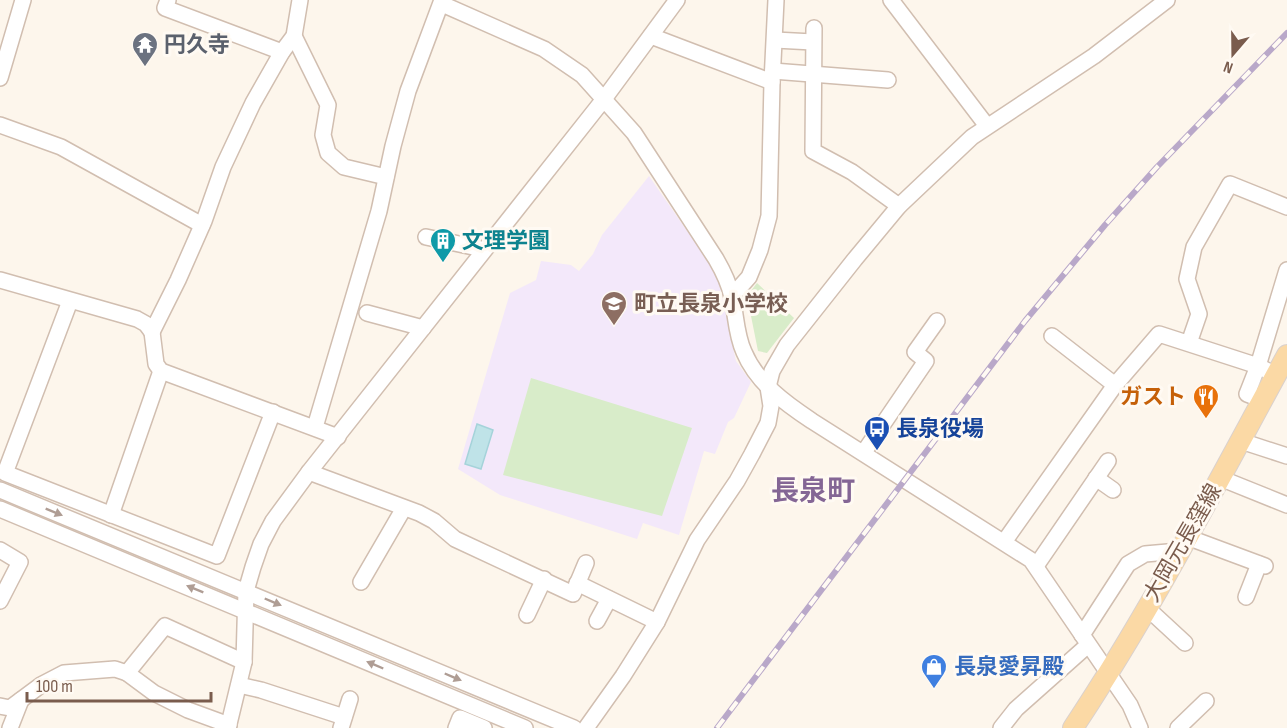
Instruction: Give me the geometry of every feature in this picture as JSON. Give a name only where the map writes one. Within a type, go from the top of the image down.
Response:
[{"type":"main road","name":"大岡元長窪線","points":[[1072,728],[1108,674],[1183,544],[1287,355]]},
{"type":"street","points":[[0,78],[23,0]]},
{"type":"street","points":[[168,0],[165,8],[282,52]]},
{"type":"street","points":[[152,332],[178,280],[202,225],[223,167],[253,103],[282,52],[294,36],[300,0]]},
{"type":"street","points":[[0,706],[10,708],[41,685],[64,673],[115,669],[127,673],[154,693],[188,710],[229,726],[244,662],[246,591],[265,536],[273,521],[309,472],[604,99],[677,0]]},
{"type":"street","points":[[732,296],[749,277],[760,250],[769,216],[776,0]]},
{"type":"street","points":[[891,0],[987,126]]},
{"type":"street","points":[[586,728],[623,676],[657,622],[697,540],[737,481],[768,423],[771,406],[768,387],[772,371],[787,345],[899,206],[939,167],[987,126],[1094,56],[1167,0]]},
{"type":"street","points":[[315,427],[379,211],[408,91],[442,2],[544,49],[582,75],[634,134],[717,259],[732,296],[743,351],[753,369],[768,387],[795,409],[1031,560],[1130,705],[1140,728]]},
{"type":"street","points":[[775,40],[814,35],[813,151],[852,171],[899,206]]},
{"type":"street","points":[[294,36],[328,105],[323,135],[328,153],[344,167],[386,177]]},
{"type":"street","points":[[651,36],[772,76],[813,73],[888,80]]},
{"type":"street","points":[[0,125],[61,147],[202,225]]},
{"type":"street","points":[[1189,343],[1199,314],[1186,279],[1194,248],[1230,184],[1287,207]]},
{"type":"street","points":[[426,237],[478,248]]},
{"type":"street","points":[[1263,400],[1247,394],[1258,366],[1287,270]]},
{"type":"street","points":[[0,280],[146,324],[152,332],[156,364],[161,370],[338,437]]},
{"type":"street","points":[[70,301],[4,473],[217,556],[273,412]]},
{"type":"street","points":[[367,313],[423,328]]},
{"type":"street","points":[[864,452],[926,361],[915,352],[937,321]]},
{"type":"street","points":[[1004,542],[1115,385],[1159,334],[1258,366],[1276,375]]},
{"type":"street","points":[[1052,336],[1115,385]]},
{"type":"street","points":[[111,515],[161,370]]},
{"type":"street","points":[[1241,441],[1287,456]]},
{"type":"street","points":[[1036,566],[1108,461]]},
{"type":"street","points":[[309,472],[404,508],[434,522],[455,539],[573,594],[586,563]]},
{"type":"street","points":[[1096,478],[1113,490]]},
{"type":"street","points":[[1220,478],[1287,505]]},
{"type":"street","points":[[0,490],[574,728]]},
{"type":"street","points":[[361,582],[404,508]]},
{"type":"street","points":[[0,509],[525,728]]},
{"type":"street","points":[[1001,728],[1016,709],[1085,640],[1128,564],[1145,554],[1183,544],[1262,565],[1246,597]]},
{"type":"street","points":[[0,550],[20,562],[0,601]]},
{"type":"street","points":[[527,615],[544,579]]},
{"type":"street","points":[[577,583],[657,622]]},
{"type":"street","points":[[597,621],[609,599]]},
{"type":"street","points":[[1146,607],[1185,643]]},
{"type":"street","points":[[127,673],[165,626],[244,662]]},
{"type":"street","points":[[239,685],[261,690],[342,723],[350,699]]},
{"type":"street","points":[[10,728],[21,700]]},
{"type":"street","points":[[1178,728],[1206,701]]},
{"type":"street","points":[[456,728],[460,718],[484,728]]},
{"type":"shaded area","name":"町立長泉小学校","points":[[649,176],[717,274],[736,361],[751,382],[734,418],[728,422],[715,454],[704,451],[679,535],[643,523],[637,539],[500,495],[458,469],[510,293],[536,280],[541,261],[571,265],[579,271],[593,254],[602,235]]},
{"type":"green space","points":[[757,283],[794,318],[767,353],[758,351],[747,296]]},
{"type":"green space","points":[[531,378],[692,428],[662,516],[503,475]]},
{"type":"water","points":[[477,424],[493,430],[481,469],[465,464]]},
{"type":"railway","points":[[717,728],[1025,321],[1157,167],[1287,33]]},
{"type":"place","name":"円久寺","points":[[145,68]]},
{"type":"place","name":"文理学園","points":[[443,264]]},
{"type":"place","name":"町立長泉小学校","points":[[614,327]]},
{"type":"place","name":"ガスト","points":[[1206,420]]},
{"type":"place","name":"長泉役場","points":[[877,452]]},
{"type":"place","name":"長泉愛昇殿","points":[[934,690]]},
{"type":"district","name":"長泉町","points":[[813,491]]}]
